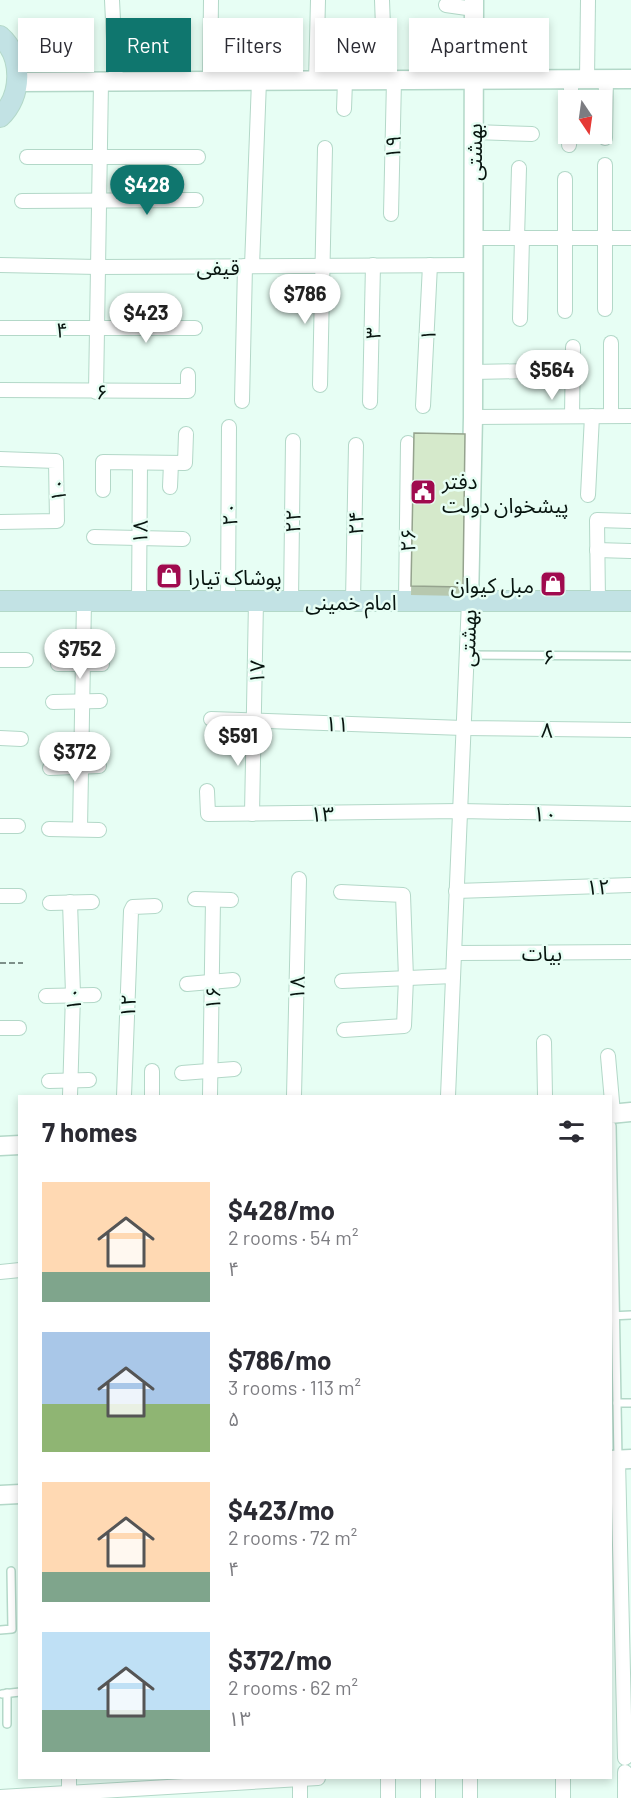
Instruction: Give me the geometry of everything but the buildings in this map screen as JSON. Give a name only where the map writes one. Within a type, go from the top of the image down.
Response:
[{"type":"main road","points":[[0,36],[12,52],[17,67],[18,82],[14,98],[0,117]]},
{"type":"main road","name":"امام خمینی","points":[[0,601],[631,601]]},
{"type":"street","points":[[96,392],[99,156],[108,82],[112,0]]},
{"type":"street","points":[[210,81],[211,0]]},
{"type":"street","points":[[316,81],[318,0]]},
{"type":"street","name":"۱۹","points":[[382,0],[389,80],[391,214]]},
{"type":"street","points":[[575,90],[579,80],[588,0]]},
{"type":"street","points":[[446,5],[474,4]]},
{"type":"street","name":"بهشتی","points":[[448,1095],[469,601],[473,372],[474,4]]},
{"type":"street","points":[[606,79],[606,90]]},
{"type":"street","points":[[18,82],[631,79]]},
{"type":"street","points":[[242,401],[259,81]]},
{"type":"street","points":[[344,109],[345,81]]},
{"type":"street","points":[[474,132],[532,134]]},
{"type":"street","points":[[320,385],[325,148]]},
{"type":"street","points":[[27,157],[198,157]]},
{"type":"street","points":[[604,309],[605,165]]},
{"type":"street","points":[[519,168],[520,319]]},
{"type":"street","points":[[565,179],[565,311]]},
{"type":"street","points":[[22,201],[196,200]]},
{"type":"street","points":[[473,238],[631,238]]},
{"type":"street","name":"قیفی","points":[[0,265],[98,267],[472,265]]},
{"type":"street","name":"۳","points":[[370,402],[373,265]]},
{"type":"street","name":"۱","points":[[423,406],[430,265]]},
{"type":"street","name":"۴","points":[[0,328],[195,328]]},
{"type":"street","points":[[611,343],[611,416]]},
{"type":"street","points":[[572,416],[573,347]]},
{"type":"street","points":[[473,372],[531,371]]},
{"type":"street","name":"۶","points":[[0,390],[188,391],[188,375]]},
{"type":"street","points":[[588,495],[592,416]]},
{"type":"street","points":[[472,417],[631,416]]},
{"type":"street","name":"۲۰","points":[[228,601],[230,427]]},
{"type":"street","points":[[103,490],[103,462],[185,463],[186,435]]},
{"type":"street","name":"۲۲","points":[[291,602],[293,441]]},
{"type":"street","name":"۲۶","points":[[406,601],[408,443]]},
{"type":"street","name":"۲۴","points":[[353,601],[356,445]]},
{"type":"street","name":"۱۰","points":[[0,459],[56,460],[57,521],[0,522]]},
{"type":"street","name":"۱۸","points":[[139,601],[140,463]]},
{"type":"street","points":[[170,487],[171,463]]},
{"type":"street","points":[[598,601],[597,520],[631,521]]},
{"type":"street","points":[[94,537],[183,539]]},
{"type":"street","points":[[597,550],[630,550]]},
{"type":"street","points":[[80,829],[84,601]]},
{"type":"street","name":"۱۷","points":[[252,814],[256,602]]},
{"type":"street","points":[[0,660],[26,660]]},
{"type":"street","points":[[58,664],[102,664]]},
{"type":"street","points":[[53,702],[100,702]]},
{"type":"street","name":"۱۱","points":[[211,719],[463,728]]},
{"type":"street","name":"۸","points":[[463,728],[631,730]]},
{"type":"street","points":[[0,738],[21,739]]},
{"type":"street","points":[[50,768],[99,766]]},
{"type":"street","name":"۱۳","points":[[207,791],[208,814],[460,811]]},
{"type":"street","name":"۱۰","points":[[460,811],[631,814]]},
{"type":"street","points":[[0,826],[18,826]]},
{"type":"street","points":[[49,829],[99,830]]},
{"type":"street","name":"۱۸","points":[[294,1095],[298,879]]},
{"type":"street","name":"۱۲","points":[[456,891],[631,885]]},
{"type":"street","points":[[341,892],[403,895],[406,978],[404,1026],[344,1030]]},
{"type":"street","points":[[0,896],[19,896]]},
{"type":"street","points":[[195,899],[231,900]]},
{"type":"street","name":"۱۶","points":[[210,1095],[213,900]]},
{"type":"street","name":"۱۰","points":[[70,902],[73,994],[70,1095]]},
{"type":"street","points":[[50,903],[92,902]]},
{"type":"street","name":"۱۲","points":[[124,1095],[131,916],[133,907],[155,906]]},
{"type":"street","name":"بیات","points":[[454,953],[631,952]]},
{"type":"street","points":[[342,981],[453,976]]},
{"type":"street","points":[[187,984],[233,980]]},
{"type":"street","points":[[46,996],[94,995]]},
{"type":"street","points":[[0,1028],[20,1028]]},
{"type":"street","points":[[544,1042],[544,1095]]},
{"type":"street","points":[[608,1056],[617,1116]]},
{"type":"street","points":[[182,1073],[234,1070]]},
{"type":"street","points":[[152,1071],[152,1095]]},
{"type":"street","points":[[48,1081],[90,1080]]},
{"type":"street","points":[[0,1146],[18,1145]]},
{"type":"street","points":[[0,1272],[18,1270]]},
{"type":"street","points":[[620,1460],[625,1798]]},
{"type":"street","points":[[0,1495],[18,1494]]},
{"type":"street","points":[[69,1779],[69,1793]]},
{"type":"street","points":[[0,1797],[69,1793],[101,1795],[183,1782],[201,1791],[265,1779],[300,1779],[300,1798]]},
{"type":"street","points":[[388,1779],[388,1798]]},
{"type":"street","points":[[428,1779],[428,1798]]},
{"type":"street","points":[[470,1779],[470,1798]]},
{"type":"street","points":[[562,1798],[563,1779]]},
{"type":"lane","name":"۶","points":[[466,655],[631,656]]},
{"type":"lane","points":[[617,1116],[613,1316],[620,1460]]},
{"type":"lane","points":[[613,1316],[631,1315]]},
{"type":"lane","points":[[617,1403],[631,1403]]},
{"type":"lane","points":[[0,1630],[12,1629],[16,1596],[11,1571]]},
{"type":"lane","points":[[7,1724],[4,1694],[18,1692]]},
{"type":"path","points":[[0,963],[23,963]]},
{"type":"place","name":"دفتر پیشخوان دولت","points":[[423,492]]},
{"type":"place","name":"پوشاک تیارا","points":[[169,576]]},
{"type":"place","name":"مبل کیوان","points":[[553,584]]}]
